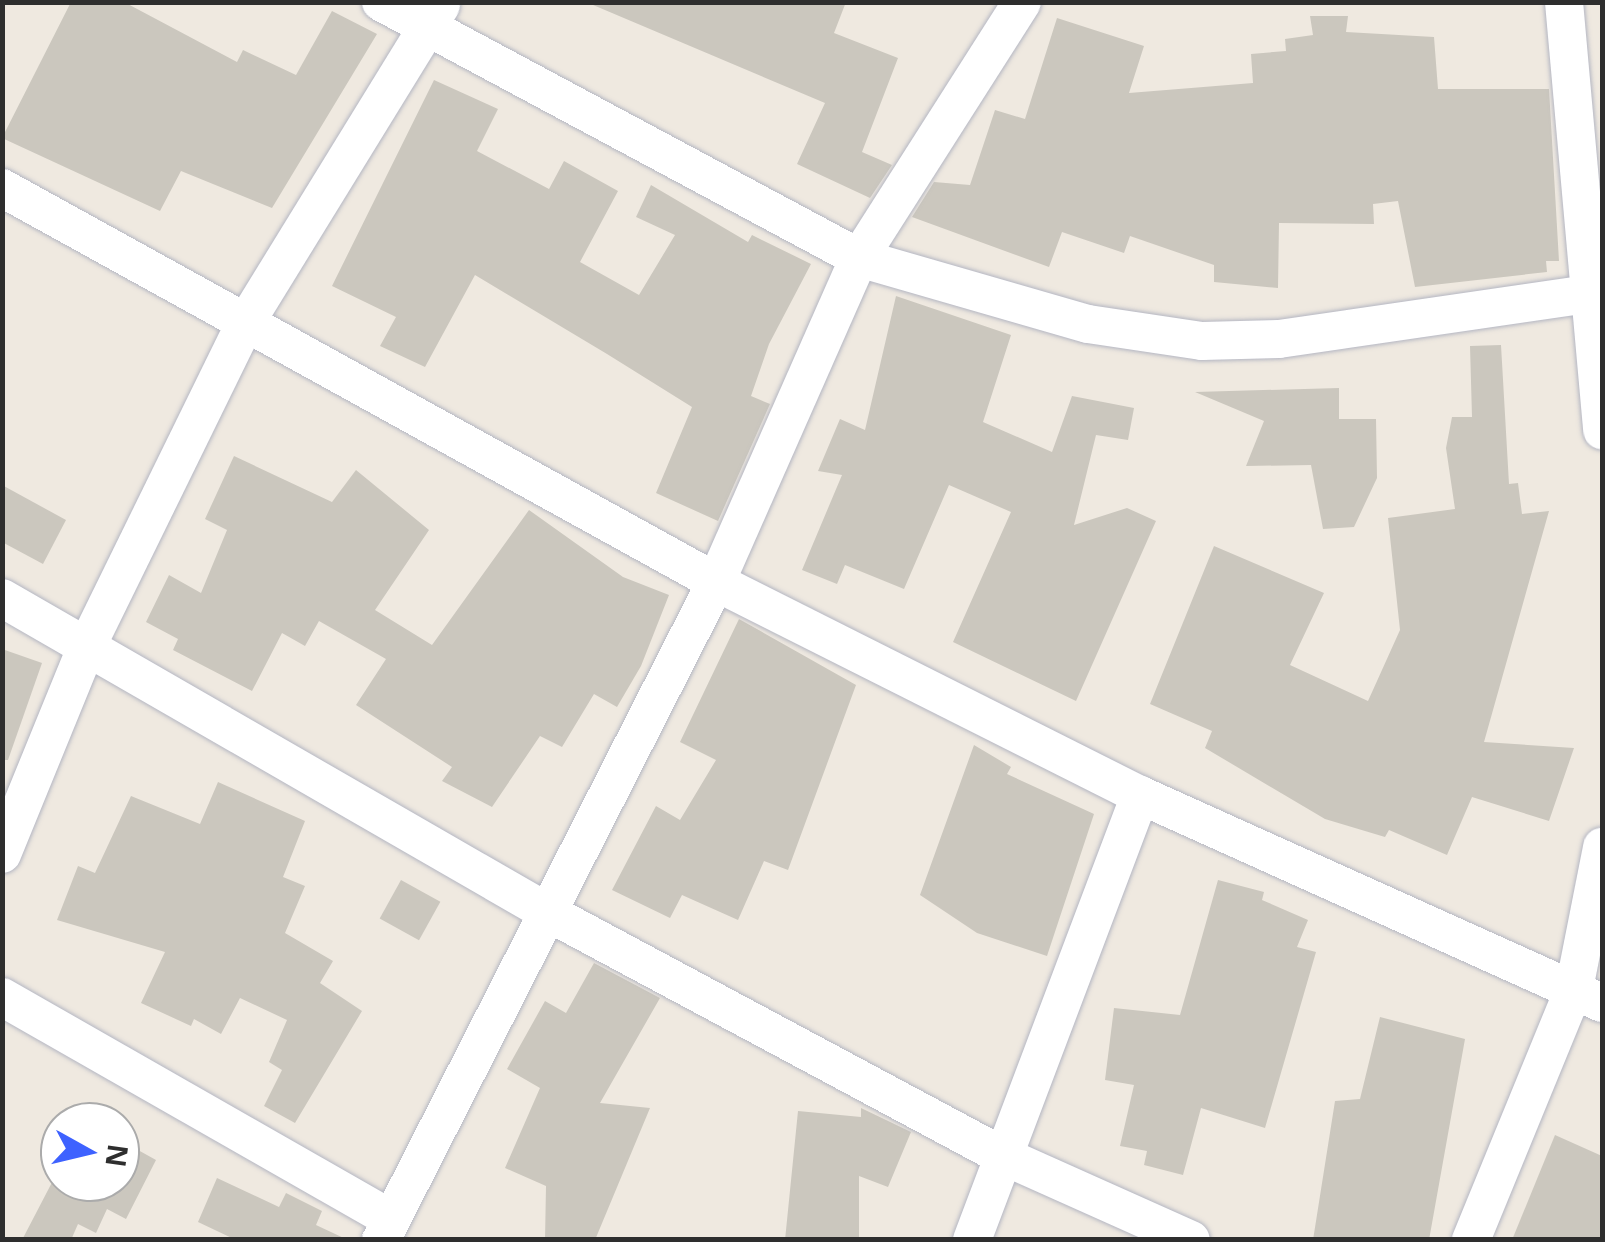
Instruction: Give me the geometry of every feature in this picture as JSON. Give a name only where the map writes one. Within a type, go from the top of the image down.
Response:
[{"type":"street","points":[[381,2],[437,14],[859,258],[1088,324],[1202,342],[1593,295]]},
{"type":"street","points":[[2,997],[386,1229],[716,582],[859,258],[1022,2]]},
{"type":"street","points":[[1554,3],[1593,295],[1602,430]]},
{"type":"street","points":[[2,854],[86,648],[246,322],[437,14]]},
{"type":"street","points":[[2,188],[716,582],[1140,795],[1588,996]]},
{"type":"street","points":[[2,598],[547,912],[999,1154],[1191,1240]]},
{"type":"street","points":[[972,1240],[999,1154],[1140,795]]},
{"type":"street","points":[[1471,1240],[1588,996],[1602,847]]},
{"type":"building","points":[[71,2],[124,2],[237,62],[243,50],[296,75],[332,11],[377,34],[272,208],[181,171],[160,211],[2,138]]},
{"type":"building","points":[[586,2],[846,2],[834,33],[898,58],[862,152],[892,165],[870,198],[797,164],[825,103]]},
{"type":"building","points":[[1310,16],[1348,16],[1346,32],[1434,37],[1438,89],[1549,89],[1559,261],[1546,261],[1547,272],[1415,287],[1398,201],[1373,204],[1374,224],[1279,223],[1278,288],[1214,282],[1214,265],[1130,236],[1124,253],[1062,232],[1049,267],[912,217],[934,182],[970,185],[995,110],[1025,119],[1057,18],[1144,46],[1129,93],[1253,83],[1251,54],[1286,51],[1285,39],[1313,35]]},
{"type":"building","points":[[434,80],[498,109],[477,151],[549,189],[564,161],[618,191],[580,262],[639,295],[675,235],[636,217],[651,185],[748,242],[752,235],[811,264],[769,344],[751,396],[770,404],[718,521],[656,493],[692,407],[607,354],[475,275],[425,367],[380,346],[396,317],[332,286]]},
{"type":"building","points":[[896,296],[1011,335],[983,422],[1052,452],[1072,396],[1134,408],[1128,440],[1096,435],[1074,525],[1127,508],[1156,521],[1076,701],[953,642],[1011,512],[949,485],[904,589],[845,565],[837,584],[802,570],[842,475],[818,471],[840,419],[865,430]]},
{"type":"building","points":[[1501,345],[1509,484],[1518,483],[1522,514],[1549,511],[1484,742],[1574,748],[1549,821],[1472,797],[1447,855],[1389,830],[1385,837],[1325,819],[1205,748],[1212,731],[1150,704],[1214,546],[1324,593],[1290,665],[1368,701],[1400,630],[1388,518],[1455,509],[1446,448],[1452,417],[1472,417],[1470,346]]},
{"type":"building","points":[[1339,388],[1339,419],[1376,419],[1377,478],[1354,527],[1323,529],[1311,465],[1246,466],[1264,421],[1195,392]]},
{"type":"building","points":[[234,456],[332,502],[356,470],[429,530],[375,610],[432,645],[529,510],[623,577],[669,595],[641,666],[617,707],[594,694],[562,747],[540,736],[492,807],[442,781],[452,767],[356,705],[386,659],[319,621],[305,646],[282,633],[252,691],[173,650],[178,639],[146,622],[169,575],[201,593],[227,530],[205,519]]},
{"type":"building","points":[[2,485],[66,520],[43,564],[2,542]]},
{"type":"building","points":[[739,619],[856,685],[788,870],[764,861],[738,920],[682,895],[670,918],[612,890],[656,806],[680,820],[716,760],[680,742]]},
{"type":"building","points":[[2,649],[42,663],[8,760],[2,760]]},
{"type":"building","points":[[974,745],[1011,767],[1007,774],[1094,814],[1047,956],[977,933],[920,895]]},
{"type":"building","points":[[218,782],[305,821],[283,877],[305,886],[285,933],[333,961],[320,983],[362,1011],[295,1123],[264,1106],[282,1070],[269,1062],[287,1020],[240,998],[221,1034],[194,1019],[191,1026],[141,1003],[165,952],[57,920],[78,866],[95,873],[131,796],[200,824]]},
{"type":"building","points":[[401,880],[440,902],[419,940],[380,918]]},
{"type":"building","points":[[1218,880],[1264,892],[1262,900],[1308,920],[1297,947],[1316,952],[1265,1128],[1201,1108],[1183,1175],[1144,1165],[1147,1151],[1120,1146],[1134,1085],[1105,1080],[1114,1008],[1180,1015]]},
{"type":"building","points":[[594,963],[660,998],[600,1103],[650,1108],[595,1240],[545,1240],[546,1186],[505,1168],[540,1088],[507,1069],[545,1001],[566,1013]]},
{"type":"building","points":[[1380,1017],[1465,1039],[1429,1240],[1313,1240],[1335,1101],[1360,1099]]},
{"type":"building","points":[[861,1108],[911,1132],[888,1187],[859,1176],[859,1240],[785,1240],[798,1111],[861,1117]]},
{"type":"building","points":[[1555,1135],[1602,1156],[1602,1240],[1512,1240]]},
{"type":"building","points":[[140,1151],[156,1160],[140,1191]]},
{"type":"building","points":[[217,1178],[279,1207],[286,1193],[322,1211],[316,1225],[348,1240],[236,1240],[198,1222]]},
{"type":"building","points":[[42,1202],[135,1202],[126,1219],[107,1209],[96,1233],[78,1224],[71,1240],[22,1240]]}]
